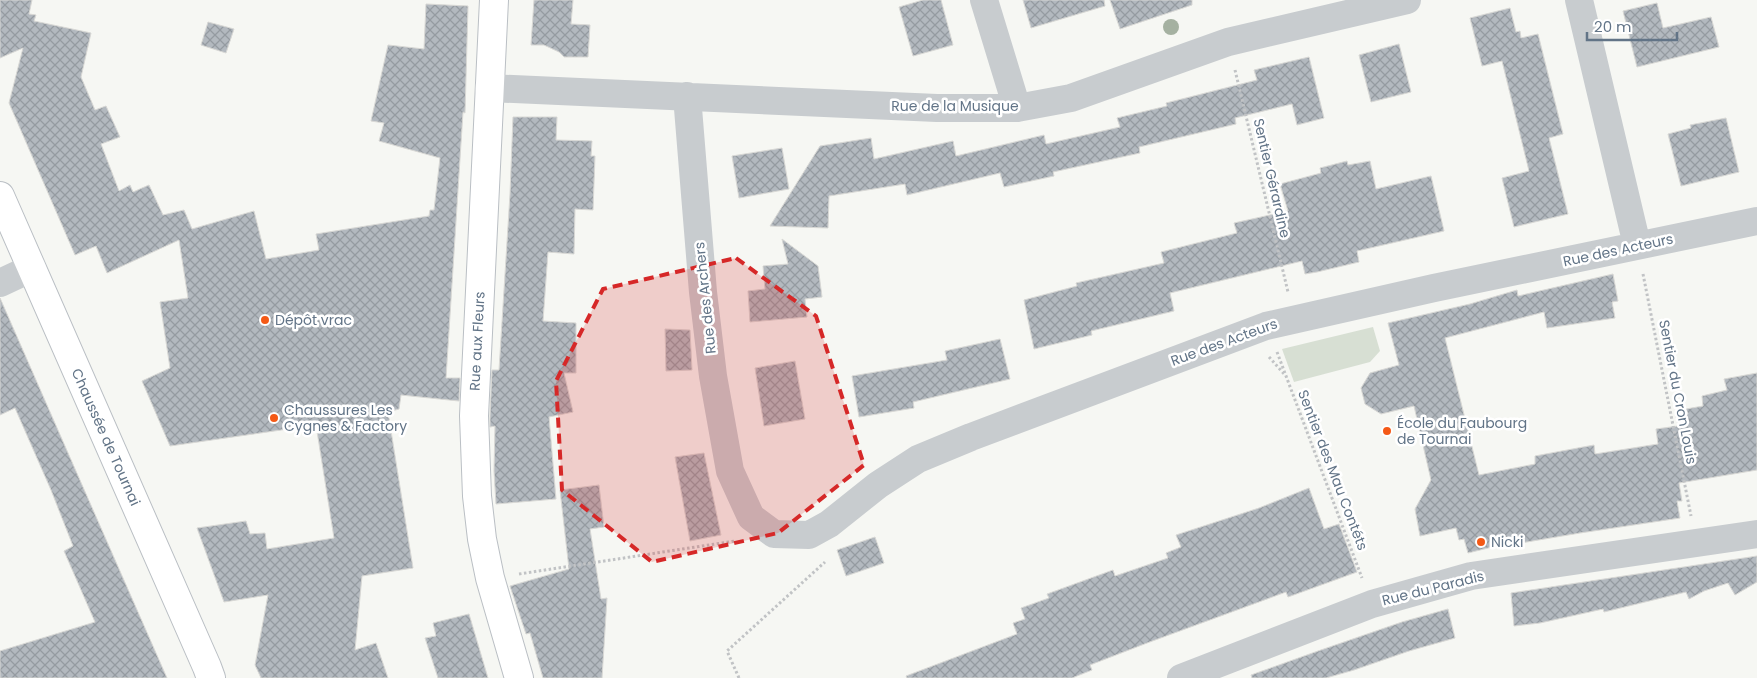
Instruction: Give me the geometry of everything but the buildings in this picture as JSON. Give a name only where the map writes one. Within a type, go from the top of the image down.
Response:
[{"type":"main road","name":"Rue aux Fleurs","points":[[494,0],[474,416],[477,496],[482,539],[490,578],[518,678]]},
{"type":"main road","name":"Chaussée de Tournai","points":[[0,196],[204,658],[211,678]]},
{"type":"street","points":[[984,0],[1016,108]]},
{"type":"street","name":"Rue de la Musique","points":[[489,88],[937,108],[1016,108],[1071,98],[1228,42],[1407,0]]},
{"type":"street","points":[[1579,0],[1637,245]]},
{"type":"street","name":"Rue des Archers","points":[[687,96],[712,376],[730,471],[741,496]]},
{"type":"street","name":"Rue des Acteurs","points":[[741,496],[751,517],[774,534],[809,535],[829,524],[878,485],[918,459],[1266,326],[1294,318],[1757,221]]},
{"type":"street","points":[[0,283],[32,268]]},
{"type":"street","name":"Rue du Paradis","points":[[1181,678],[1372,604],[1471,576],[1757,534]]},
{"type":"path","name":"Sentier Gérardine","points":[[1228,42],[1294,318]]},
{"type":"path","name":"Sentier du Cron Louis","points":[[1637,245],[1697,543]]},
{"type":"path","name":"Sentier des Mau Contéts","points":[[1273,344],[1372,604]]},
{"type":"path","points":[[739,678],[728,651],[832,556],[829,524]]},
{"type":"path","points":[[490,578],[732,542],[766,528]]},
{"type":"highlighted area","points":[[736,258],[816,316],[864,465],[778,533],[652,562],[562,490],[556,381],[603,289]]},
{"type":"shaded area","points":[[1373,327],[1380,351],[1370,362],[1294,382],[1282,349]]},
{"type":"place","name":"Dépôt vrac","points":[[265,320]]},
{"type":"place","name":"Chaussures Les Cygnes & Factory","points":[[274,418]]},
{"type":"place","name":"École du Faubourg de Tournai","points":[[1387,431]]},
{"type":"place","name":"Nicki","points":[[1481,542]]}]
